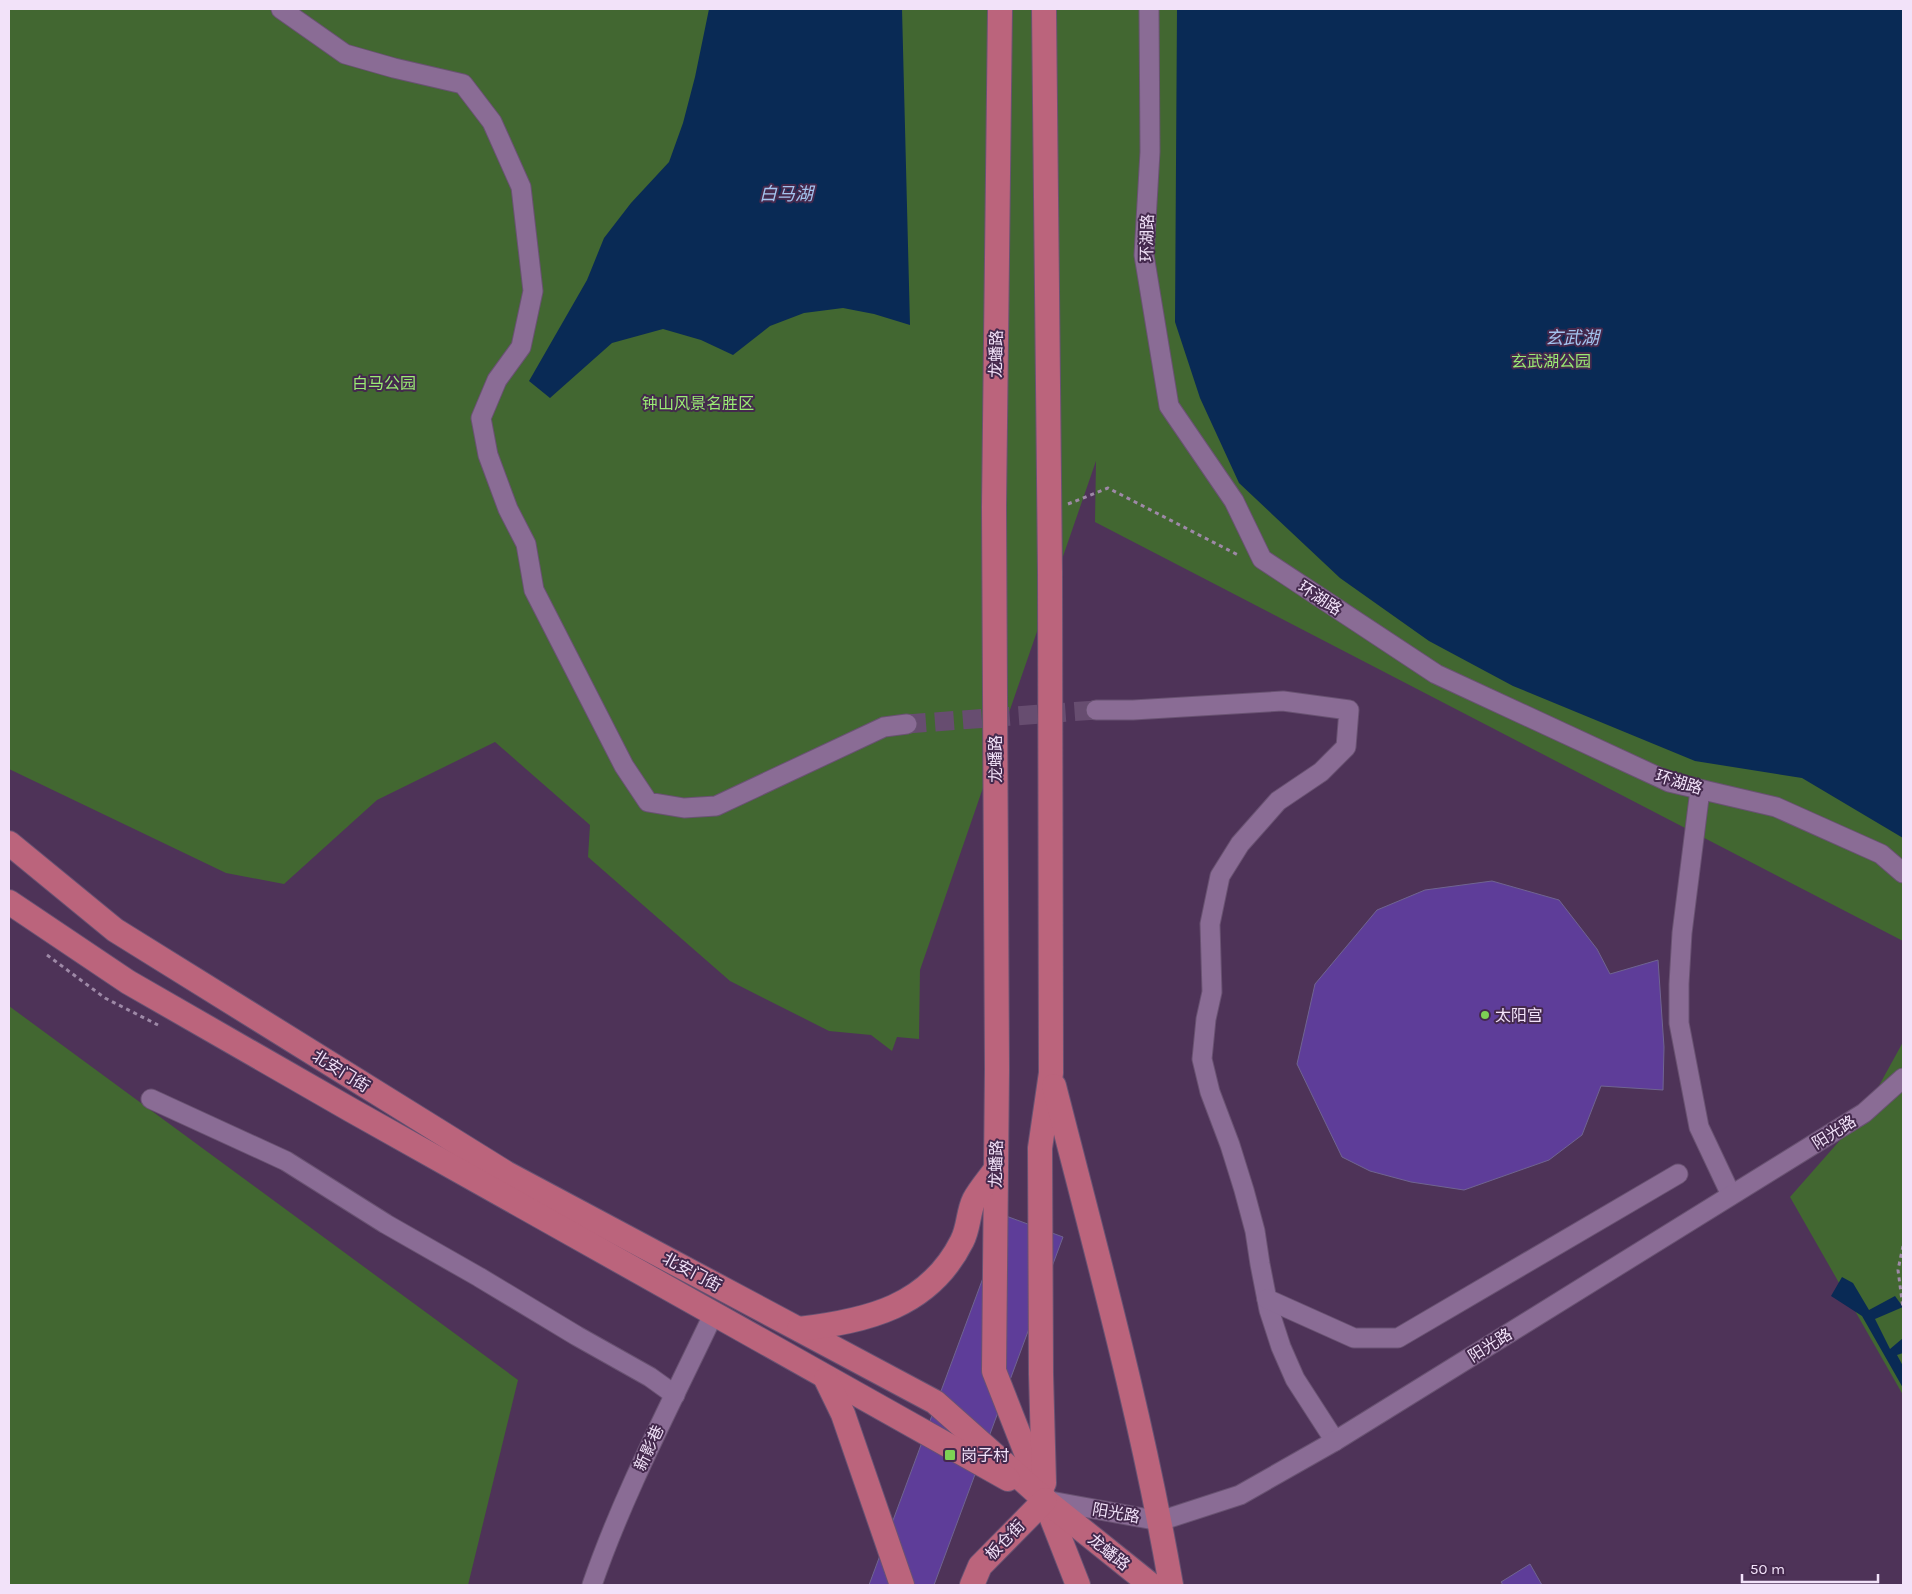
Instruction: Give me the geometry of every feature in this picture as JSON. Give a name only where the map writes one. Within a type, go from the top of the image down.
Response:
[{"type":"main road","name":"龙蟠路","points":[[1000,9],[994,507],[996,1168],[994,1371],[1078,1585]]},
{"type":"main road","name":"龙蟠路","points":[[1044,9],[1049,511],[1051,1073],[1040,1148],[1041,1374],[1044,1500]]},
{"type":"main road","name":"北安门街","points":[[9,843],[115,930],[506,1173],[936,1402],[1044,1500]]},
{"type":"main road","points":[[9,902],[137,987],[826,1379],[1044,1500]]},
{"type":"main road","points":[[1051,1073],[1127,1375],[1160,1521],[1171,1585]]},
{"type":"main road","points":[[798,1329],[842,1324],[877,1314],[908,1300],[934,1280],[951,1261],[964,1238],[974,1201],[996,1168]]},
{"type":"main road","points":[[826,1379],[843,1414],[902,1585]]},
{"type":"main road","name":"龙蟠路","points":[[1044,1500],[1151,1585]]},
{"type":"main road","name":"板仓街","points":[[972,1585],[980,1566],[1044,1500]]},
{"type":"street","points":[[281,9],[345,54],[462,84],[492,122],[521,187],[533,291],[521,347],[497,380],[481,418],[488,455],[508,509],[526,544],[534,590],[624,766],[648,802],[684,808],[716,806],[884,726],[907,724]]},
{"type":"street","name":"环湖路","points":[[1149,9],[1150,152],[1144,255],[1169,406],[1234,501],[1262,560],[1436,674],[1669,782],[1776,807],[1881,854],[1903,873]]},
{"type":"street","points":[[1096,710],[1133,710],[1283,701],[1349,710],[1346,747],[1321,772],[1278,801],[1230,857],[1220,876],[1210,924],[1212,992],[1206,1019],[1202,1059],[1210,1092],[1230,1145],[1244,1190],[1255,1231],[1267,1299],[1281,1347],[1294,1379],[1335,1441]]},
{"type":"street","points":[[1700,790],[1682,934],[1678,984],[1679,1022],[1699,1127],[1731,1195]]},
{"type":"street","name":"阳光路","points":[[1044,1500],[1160,1521],[1240,1494],[1335,1441],[1864,1113],[1903,1078]]},
{"type":"street","points":[[151,1099],[286,1161],[386,1224],[479,1276],[577,1336],[650,1377],[675,1395]]},
{"type":"street","points":[[1267,1299],[1354,1338],[1398,1338],[1678,1174]]},
{"type":"street","name":"新影巷","points":[[592,1585],[618,1518],[653,1438],[713,1315]]},
{"type":"path","points":[[1049,511],[1108,488],[1240,556],[1262,560]]},
{"type":"path","points":[[1903,1246],[1898,1270],[1903,1308]]},
{"type":"green space","name":"钟山风景名胜区","points":[[9,9],[1903,9],[1903,941],[1095,522],[1096,461],[920,970],[919,1039],[897,1037],[892,1051],[871,1035],[829,1031],[730,981],[588,857],[590,825],[495,742],[377,800],[284,884],[226,873],[9,769]]},
{"type":"green space","points":[[9,1006],[518,1380],[468,1585],[9,1585]]},
{"type":"green space","points":[[1903,1042],[1903,1395],[1790,1197],[1864,1113]]},
{"type":"water","name":"白马湖","points":[[709,9],[902,9],[910,325],[874,314],[843,308],[804,313],[770,326],[733,355],[701,340],[663,329],[612,343],[550,398],[529,381],[587,280],[604,238],[631,203],[669,162],[683,123]]},
{"type":"water","name":"玄武湖","points":[[1177,9],[1903,9],[1903,838],[1802,778],[1695,761],[1513,686],[1429,641],[1340,578],[1239,483],[1200,398],[1175,322]]},
{"type":"water","points":[[1842,1277],[1853,1283],[1869,1310],[1895,1296],[1903,1307],[1875,1319],[1890,1349],[1903,1338],[1903,1353],[1897,1355],[1903,1366],[1903,1388],[1862,1316],[1831,1296]]},
{"type":"building","name":"太阳宫","points":[[1492,881],[1559,900],[1597,949],[1610,974],[1658,960],[1664,1047],[1663,1090],[1601,1086],[1582,1135],[1549,1160],[1464,1190],[1411,1182],[1370,1171],[1342,1157],[1297,1064],[1315,984],[1377,910],[1425,890]]},
{"type":"building","points":[[1006,1216],[1063,1237],[934,1585],[869,1585]]},
{"type":"building","points":[[1530,1564],[1542,1585],[1503,1585],[1501,1582]]},
{"type":"tunnel","points":[[907,724],[1096,710]]},
{"type":"place","name":"太阳宫","points":[[1485,1015]]},
{"type":"place","name":"岗子村","points":[[950,1455]]},
{"type":"park label","name":"玄武湖公园","points":[[1551,361]]},
{"type":"park label","name":"白马公园","points":[[384,383]]}]
